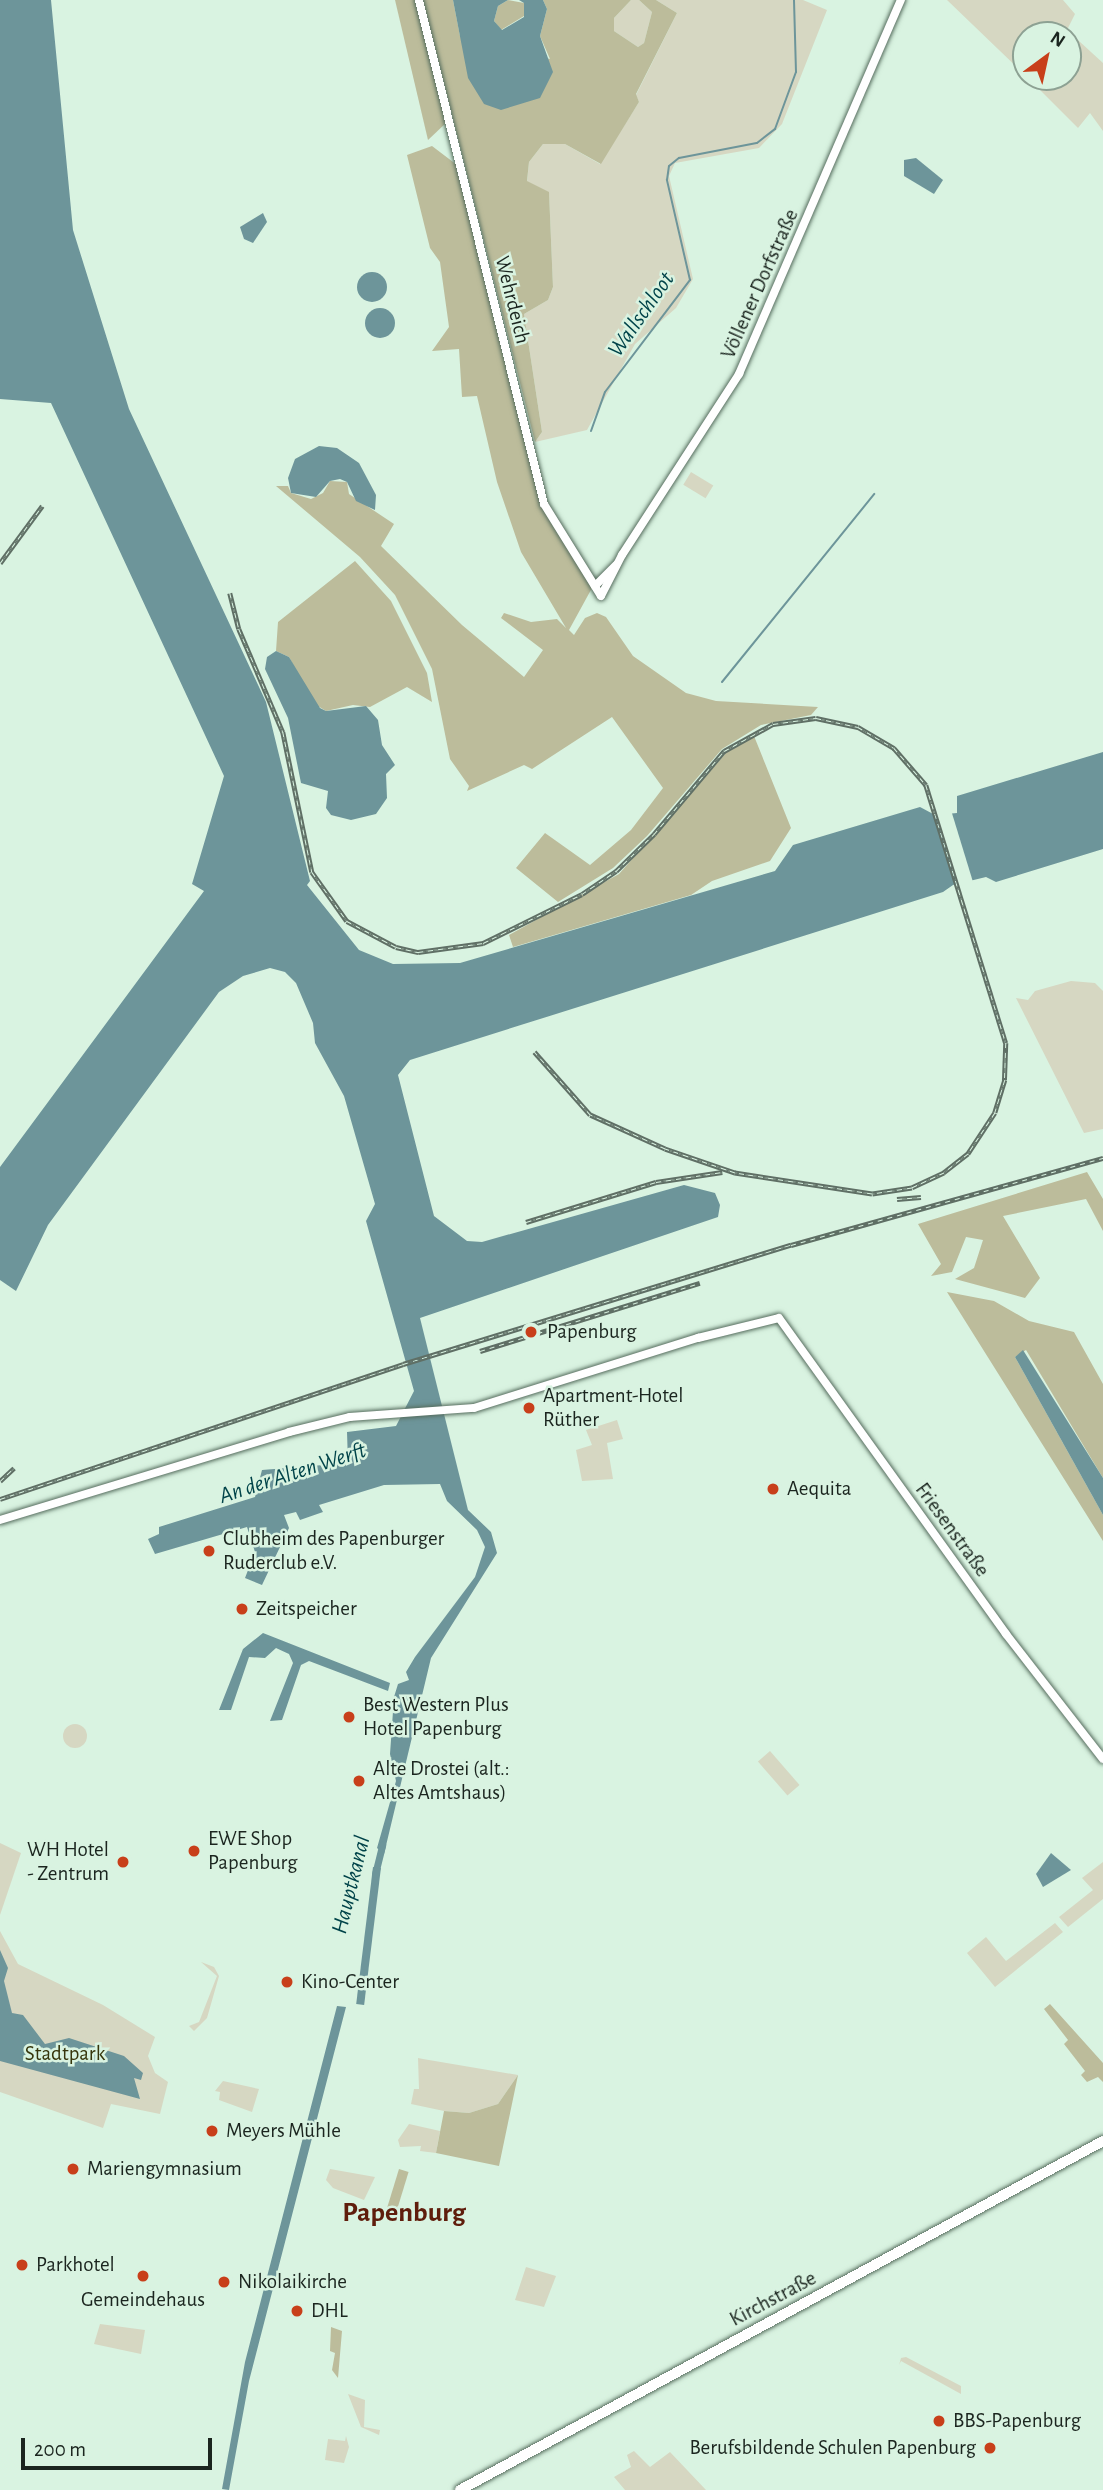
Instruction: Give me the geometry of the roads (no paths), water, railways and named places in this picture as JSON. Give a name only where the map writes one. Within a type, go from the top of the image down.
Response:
[{"type":"main road","name":"Kirchstraße","points":[[460,2490],[1103,2141]]},
{"type":"street","name":"Wehrdeich","points":[[419,0],[544,504],[601,596]]},
{"type":"street","name":"Völlener Dorfstraße","points":[[601,596],[618,563],[739,374],[901,0]]},
{"type":"street","name":"Völlener Dorfstraße","points":[[596,586],[618,563]]},
{"type":"street","name":"Friesenstraße","points":[[0,1520],[289,1432],[350,1417],[454,1412],[779,1318],[1006,1634],[1103,1759]]},
{"type":"water","name":"An der Alten Werft","points":[[0,0],[51,0],[73,230],[129,409],[266,702],[310,881],[307,885],[359,950],[393,964],[460,963],[775,871],[793,845],[920,807],[935,815],[957,813],[957,796],[1103,752],[1103,849],[996,882],[986,877],[953,885],[943,892],[410,1060],[398,1075],[434,1216],[467,1241],[482,1242],[684,1185],[715,1193],[720,1205],[718,1217],[420,1318],[468,1510],[491,1532],[497,1553],[431,1658],[384,1854],[377,1848],[396,1781],[390,1754],[394,1697],[398,1684],[409,1680],[406,1672],[415,1657],[475,1577],[485,1547],[477,1530],[447,1501],[440,1484],[384,1485],[319,1505],[323,1512],[300,1520],[296,1512],[284,1515],[289,1528],[262,1585],[245,1578],[255,1552],[247,1527],[155,1554],[148,1539],[159,1534],[159,1527],[255,1497],[262,1470],[348,1463],[347,1432],[396,1426],[414,1391],[366,1221],[375,1204],[344,1096],[315,1043],[313,1023],[296,983],[285,972],[270,968],[243,976],[219,992],[48,1225],[16,1291],[0,1280],[0,1167],[204,891],[192,884],[224,776],[51,403],[0,399]]},
{"type":"water","points":[[453,0],[508,0],[498,6],[494,21],[502,30],[524,17],[524,3],[519,0],[543,0],[547,9],[540,36],[553,72],[540,98],[501,110],[484,104],[468,78]]},
{"type":"water","points":[[916,158],[943,180],[934,194],[904,176],[904,160]]},
{"type":"water","points":[[263,213],[267,222],[253,243],[244,239],[240,227]]},
{"type":"water","points":[[372,272],[383,276],[387,287],[383,298],[372,302],[361,298],[357,287],[361,276]]},
{"type":"water","points":[[380,308],[391,312],[395,323],[391,334],[380,338],[369,334],[365,323],[369,312]]},
{"type":"water","points":[[319,446],[337,448],[359,463],[376,495],[375,510],[356,501],[347,482],[340,479],[330,481],[316,497],[291,493],[288,478],[295,459]]},
{"type":"water","points":[[276,651],[289,657],[320,708],[326,711],[366,706],[378,720],[382,745],[395,765],[386,774],[387,798],[376,814],[351,820],[331,815],[326,808],[328,791],[301,783],[288,718],[265,669],[267,657]]},
{"type":"water","points":[[1023,1350],[1103,1478],[1103,1515],[1015,1357]]},
{"type":"water","points":[[263,1633],[390,1683],[388,1691],[309,1661],[301,1665],[282,1720],[270,1721],[293,1663],[289,1654],[276,1648],[265,1658],[249,1657],[231,1710],[219,1710],[243,1649]]},
{"type":"water","points":[[1051,1853],[1071,1870],[1043,1887],[1036,1874]]},
{"type":"water","points":[[373,1867],[381,1868],[364,2005],[356,2004]]},
{"type":"water","points":[[0,1950],[8,1968],[4,1981],[12,2013],[23,2015],[45,2044],[69,2038],[124,2056],[143,2073],[141,2080],[134,2078],[140,2099],[0,2061]]},
{"type":"water","points":[[337,2006],[346,2007],[249,2381],[229,2490],[222,2489],[245,2362]]},
{"type":"waterway","name":"Wallschloot","points":[[591,431],[605,392],[690,280],[667,180],[669,166],[679,158],[757,143],[775,129],[796,72],[794,0]]},
{"type":"waterway","points":[[722,682],[874,494]]},
{"type":"waterway","name":"Hauptkanal","points":[[375,1874],[382,1845]]},
{"type":"railway","points":[[0,563],[42,506]]},
{"type":"railway","points":[[230,593],[239,629],[283,732],[312,872],[347,921],[396,947],[418,952],[483,943],[582,894],[616,871],[654,834],[724,751],[773,724],[816,718],[858,727],[894,748],[926,785],[1006,1043],[1005,1080],[995,1113],[968,1154],[944,1173],[912,1188],[872,1194],[735,1173],[665,1149],[590,1115],[534,1052]]},
{"type":"railway","points":[[0,1499],[403,1364],[791,1245],[1103,1158]]},
{"type":"railway","points":[[526,1222],[656,1182],[722,1172]]},
{"type":"railway","points":[[897,1199],[921,1197]]},
{"type":"railway","points":[[480,1351],[700,1283]]},
{"type":"railway","points":[[0,1481],[14,1468]]},
{"type":"place","name":"Papenburg","points":[[531,1332]]},
{"type":"place","name":"Apartment-Hotel Rüther","points":[[529,1408]]},
{"type":"place","name":"Aequita","points":[[773,1489]]},
{"type":"place","name":"Clubheim des Papenburger Ruderclub e.V.","points":[[209,1551]]},
{"type":"place","name":"Zeitspeicher","points":[[242,1609]]},
{"type":"place","name":"Best Western Plus Hotel Papenburg","points":[[349,1717]]},
{"type":"place","name":"Alte Drostei (alt.: Altes Amtshaus)","points":[[359,1781]]},
{"type":"place","name":"EWE Shop Papenburg","points":[[194,1851]]},
{"type":"place","name":"WH Hotel - Zentrum","points":[[123,1862]]},
{"type":"place","name":"Kino-Center","points":[[287,1982]]},
{"type":"place","name":"Meyers Mühle","points":[[212,2131]]},
{"type":"place","name":"Mariengymnasium","points":[[73,2169]]},
{"type":"place","name":"Parkhotel","points":[[22,2265]]},
{"type":"place","name":"Gemeindehaus","points":[[143,2276]]},
{"type":"place","name":"Nikolaikirche","points":[[224,2282]]},
{"type":"place","name":"DHL","points":[[297,2311]]},
{"type":"place","name":"BBS-Papenburg","points":[[939,2421]]},
{"type":"place","name":"Berufsbildende Schulen Papenburg","points":[[990,2448]]},
{"type":"district","name":"Papenburg","points":[[404,2213]]},
{"type":"park label","name":"Stadtpark","points":[[65,2054]]}]
